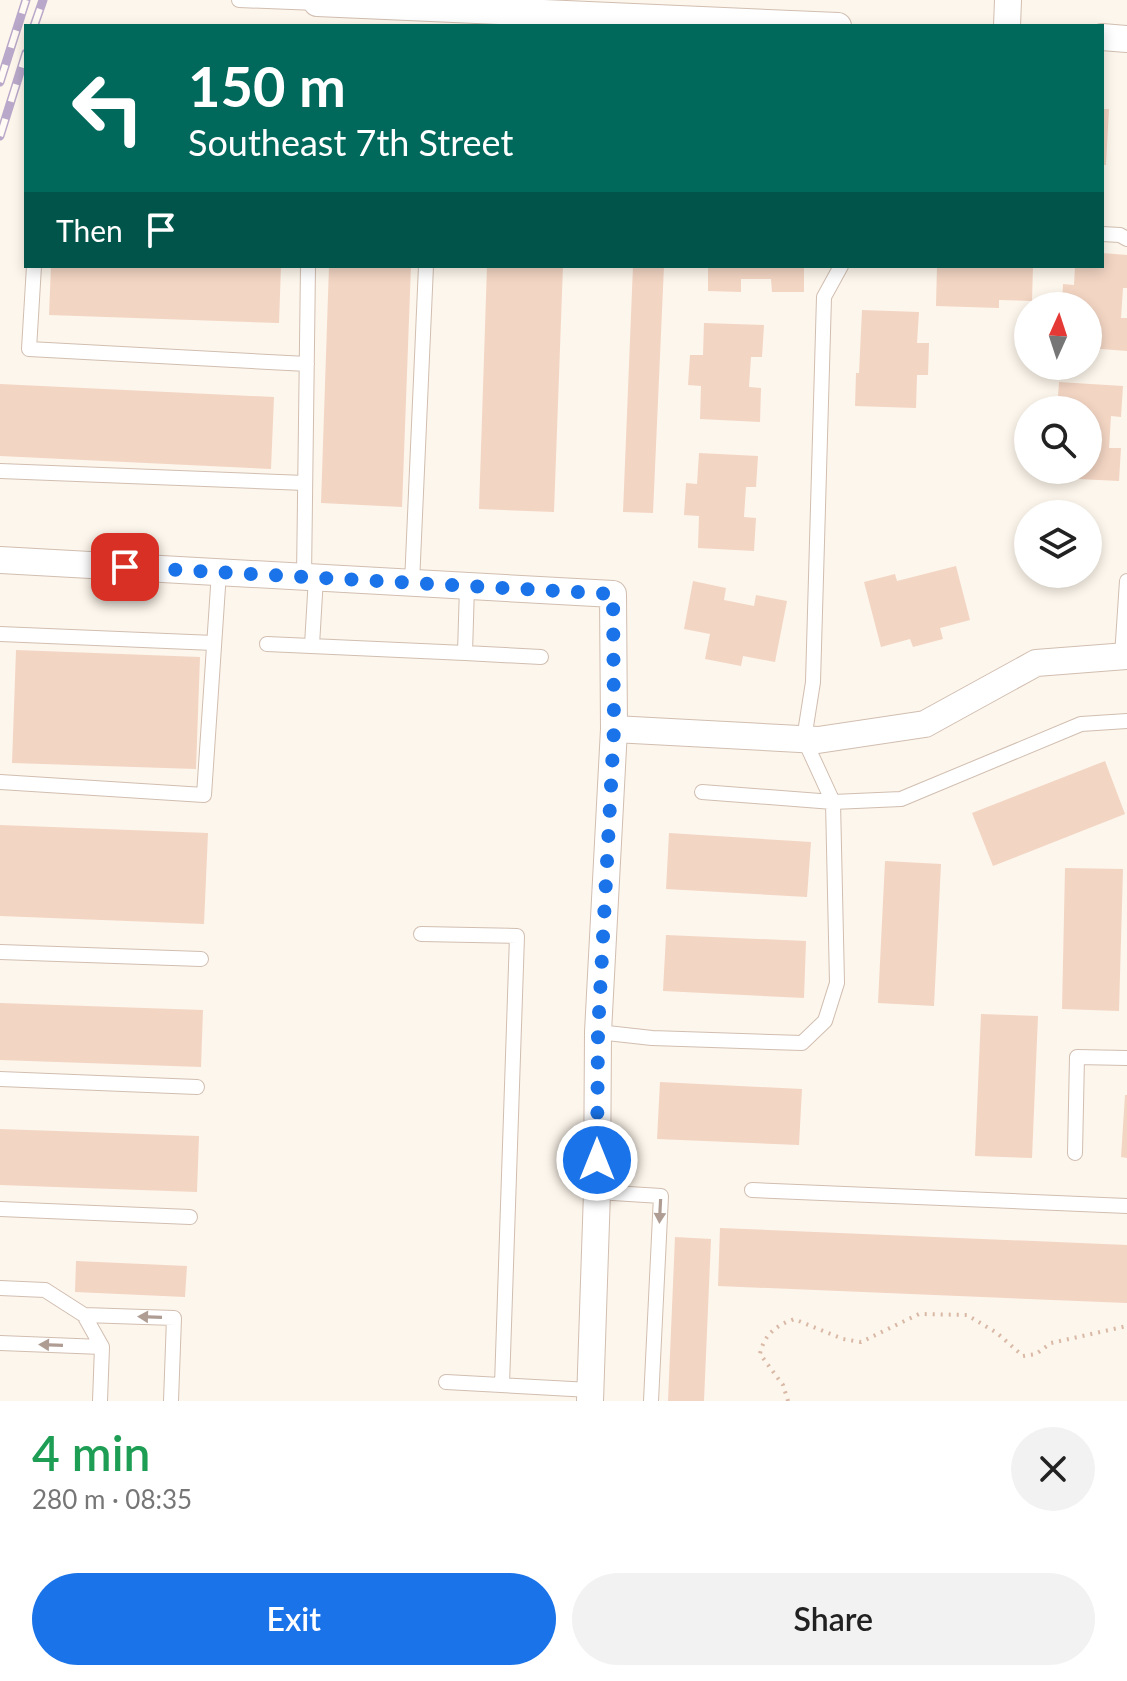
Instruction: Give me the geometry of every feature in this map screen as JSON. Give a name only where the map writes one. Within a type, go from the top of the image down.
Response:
[{"type":"street","points":[[1007,24],[1008,0]]},
{"type":"street","points":[[317,3],[656,9],[817,24]]},
{"type":"street","points":[[1104,37],[1127,39]]},
{"type":"street","points":[[0,560],[613,594],[614,729],[598,1032],[597,1192],[590,1396]]},
{"type":"street","points":[[614,729],[818,740],[925,724],[1036,663],[1124,656]]},
{"type":"lane","points":[[239,0],[317,3]]},
{"type":"lane","points":[[1104,234],[1120,235],[1127,239]]},
{"type":"lane","points":[[34,268],[29,349],[307,364]]},
{"type":"lane","points":[[308,268],[305,483],[312,645]]},
{"type":"lane","points":[[412,583],[426,268]]},
{"type":"lane","points":[[598,1032],[652,1038],[802,1043],[825,1021],[837,983],[833,802],[804,739],[813,682],[824,297],[840,268]]},
{"type":"lane","points":[[0,471],[305,483]]},
{"type":"lane","points":[[0,782],[204,795],[219,572]]},
{"type":"lane","points":[[1124,656],[1127,581]]},
{"type":"lane","points":[[465,653],[467,586]]},
{"type":"lane","points":[[0,634],[214,643]]},
{"type":"lane","points":[[267,644],[541,657]]},
{"type":"lane","points":[[702,792],[833,802],[901,799],[1081,724],[1127,721]]},
{"type":"lane","points":[[421,934],[517,936],[502,1385]]},
{"type":"lane","points":[[0,952],[201,959]]},
{"type":"lane","points":[[1075,1153],[1077,1057],[1127,1058]]},
{"type":"lane","points":[[0,1079],[197,1087]]},
{"type":"lane","points":[[752,1190],[1127,1206]]},
{"type":"lane","points":[[597,1192],[661,1196],[651,1401]]},
{"type":"lane","points":[[0,1209],[190,1217]]},
{"type":"lane","points":[[0,1288],[45,1290],[84,1315],[102,1347],[100,1401]]},
{"type":"lane","points":[[84,1315],[174,1318],[171,1401]]},
{"type":"lane","points":[[0,1343],[102,1347]]},
{"type":"lane","points":[[446,1382],[502,1385],[590,1396]]},
{"type":"path","points":[[788,1401],[783,1385],[760,1354],[763,1340],[779,1324],[794,1319],[843,1339],[861,1342],[919,1314],[967,1315],[997,1333],[1023,1356],[1036,1354],[1051,1343],[1127,1326]]},
{"type":"building","points":[[1104,109],[1109,109],[1106,165]]},
{"type":"building","points":[[1104,253],[1127,255],[1127,288],[1123,288],[1121,318],[1127,318],[1127,351],[1102,349],[1102,292],[1063,292],[1063,284],[1074,285],[1075,268],[1104,268]]},
{"type":"building","points":[[51,268],[281,268],[279,323],[49,315]]},
{"type":"building","points":[[329,268],[411,268],[402,507],[321,503]]},
{"type":"building","points":[[487,268],[563,268],[554,512],[479,509]]},
{"type":"building","points":[[633,268],[664,268],[653,513],[623,512]]},
{"type":"building","points":[[708,268],[804,268],[804,292],[772,292],[771,279],[741,279],[741,292],[708,291]]},
{"type":"building","points":[[937,268],[1033,268],[1032,292],[1014,292],[1014,300],[999,300],[999,308],[936,306]]},
{"type":"building","points":[[862,310],[919,312],[917,343],[929,343],[928,375],[917,375],[916,408],[855,406]]},
{"type":"building","points":[[704,323],[764,325],[762,357],[751,357],[749,387],[761,388],[760,422],[700,419],[701,386],[688,385],[690,355],[703,355]]},
{"type":"building","points":[[1059,382],[1123,386],[1121,417],[1111,416],[1109,448],[1121,448],[1119,481],[1102,480],[1102,396],[1058,396]]},
{"type":"building","points":[[0,384],[274,397],[271,469],[0,456]]},
{"type":"building","points":[[699,453],[758,456],[756,487],[746,487],[744,517],[756,518],[754,551],[698,548],[699,516],[684,515],[686,483],[697,484]]},
{"type":"building","points":[[956,566],[970,620],[940,628],[943,639],[913,647],[910,639],[881,647],[864,582],[895,574],[897,581]]},
{"type":"building","points":[[693,581],[726,588],[724,600],[754,606],[756,595],[787,601],[775,662],[743,656],[741,666],[705,659],[710,634],[684,629]]},
{"type":"building","points":[[16,650],[200,657],[196,769],[12,763]]},
{"type":"building","points":[[1105,761],[1125,814],[993,866],[972,813]]},
{"type":"building","points":[[0,825],[208,833],[204,924],[0,916]]},
{"type":"building","points":[[669,833],[811,842],[807,897],[666,889]]},
{"type":"building","points":[[885,861],[941,864],[934,1006],[878,1003]]},
{"type":"building","points":[[1065,868],[1123,869],[1119,1011],[1062,1009]]},
{"type":"building","points":[[666,935],[806,941],[804,998],[663,991]]},
{"type":"building","points":[[0,1003],[203,1010],[201,1067],[0,1060]]},
{"type":"building","points":[[981,1014],[1038,1016],[1032,1158],[975,1156]]},
{"type":"building","points":[[660,1082],[802,1089],[799,1145],[657,1139]]},
{"type":"building","points":[[1127,1095],[1127,1158],[1121,1157]]},
{"type":"building","points":[[0,1129],[199,1136],[197,1192],[0,1185]]},
{"type":"building","points":[[720,1228],[1127,1245],[1127,1303],[718,1286]]},
{"type":"building","points":[[675,1237],[711,1239],[704,1401],[668,1401]]},
{"type":"building","points":[[76,1261],[187,1266],[185,1297],[75,1292]]},
{"type":"railway","points":[[0,82],[26,0]]},
{"type":"railway","points":[[35,24],[43,0]]},
{"type":"railway","points":[[0,136],[24,59]]},
{"type":"route","points":[[125,567],[613,594],[614,729],[598,1032],[597,1160]]}]
